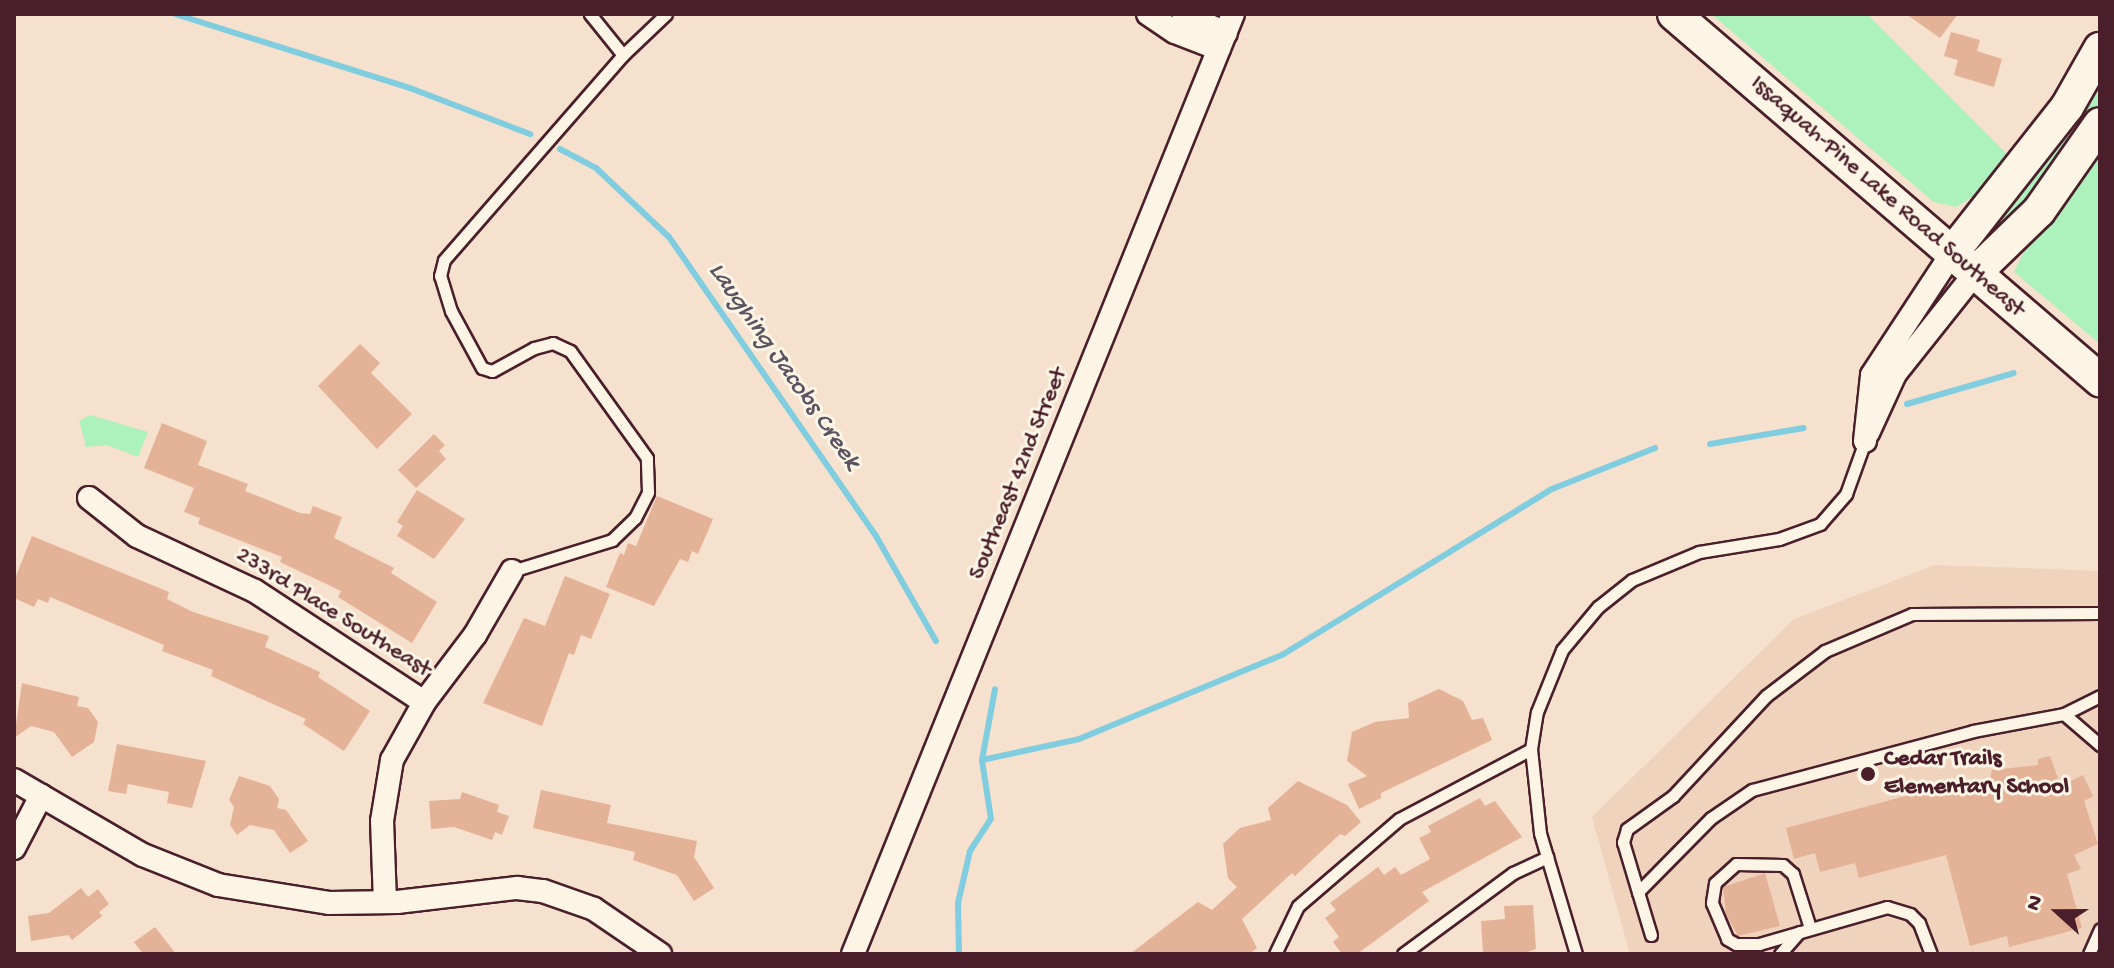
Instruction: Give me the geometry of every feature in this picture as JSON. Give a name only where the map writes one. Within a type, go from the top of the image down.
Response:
[{"type":"main road","name":"Issaquah-Pine Lake Road Southeast","points":[[1674,14],[2100,380]]},
{"type":"main road","points":[[1964,262],[2067,107],[2100,49]]},
{"type":"main road","points":[[1964,262],[2039,211],[2100,124]]},
{"type":"street","points":[[1148,14],[1175,32],[1226,32]]},
{"type":"street","points":[[1183,14],[1226,32]]},
{"type":"street","name":"Southeast 42nd Street","points":[[853,954],[1226,32]]},
{"type":"street","points":[[1865,441],[1872,375],[1925,291],[1964,262]]},
{"type":"street","points":[[1865,441],[1895,374],[1948,309],[1964,262]]},
{"type":"street","name":"233rd Place Southeast","points":[[89,498],[137,536],[255,591],[424,702]]},
{"type":"street","points":[[385,902],[386,784],[392,760],[424,702],[475,635],[512,571]]},
{"type":"street","points":[[14,780],[143,855],[218,885],[286,899],[385,902],[480,890],[543,891],[594,909],[660,954]]},
{"type":"street","points":[[14,848],[41,796]]},
{"type":"lane","points":[[590,14],[623,55]]},
{"type":"lane","points":[[512,571],[612,540],[635,518],[648,492],[647,458],[570,351],[553,343],[492,371],[482,368],[451,311],[440,276],[444,260],[623,55],[666,14]]},
{"type":"lane","points":[[1576,954],[1547,857],[1531,749],[1537,712],[1562,650],[1598,607],[1632,580],[1670,561],[1779,539],[1820,524],[1846,494],[1865,441]]},
{"type":"lane","points":[[1651,935],[1623,842],[1627,829],[1673,796],[1766,696],[1825,651],[1912,614],[2100,613]]},
{"type":"lane","points":[[1638,892],[1711,818],[1752,790],[1973,731],[2064,714],[2100,696]]},
{"type":"lane","points":[[2064,714],[2100,745]]},
{"type":"lane","points":[[1275,954],[1298,906],[1399,819],[1531,749]]},
{"type":"lane","points":[[1403,954],[1513,873],[1547,857]]},
{"type":"lane","points":[[1805,930],[1793,874],[1783,865],[1736,864],[1715,883],[1712,903],[1727,939],[1736,944],[1759,944],[1897,908],[1919,923],[1931,954]]},
{"type":"lane","points":[[2089,954],[2100,929]]},
{"type":"lane","points":[[1780,954],[1805,930]]},
{"type":"shaded area","name":"Cedar Trails Elementary School","points":[[1935,565],[2100,571],[2100,954],[1630,954],[1592,817],[1794,619]]},
{"type":"green space","points":[[1711,14],[1867,14],[2020,167],[1956,207],[1934,202]]},
{"type":"green space","points":[[2100,75],[2100,106],[2088,131],[1997,245],[1985,236]]},
{"type":"green space","points":[[2100,152],[2100,344],[2014,272],[2032,235]]},
{"type":"green space","points":[[90,415],[148,432],[138,457],[107,445],[86,447],[79,421]]},
{"type":"building","points":[[1906,14],[1958,14],[1940,38]]},
{"type":"building","points":[[1951,32],[1980,40],[1977,51],[2002,59],[1994,87],[1954,75],[1958,60],[1944,56]]},
{"type":"building","points":[[360,344],[380,363],[371,373],[412,414],[377,449],[318,386]]},
{"type":"building","points":[[162,423],[207,441],[198,465],[248,484],[245,491],[300,513],[310,514],[313,506],[342,517],[334,538],[394,568],[391,573],[437,602],[412,643],[338,597],[341,591],[280,562],[282,557],[198,524],[200,518],[184,512],[194,488],[144,468]]},
{"type":"building","points":[[434,434],[445,445],[439,451],[446,459],[416,488],[398,470]]},
{"type":"building","points":[[417,490],[465,519],[434,559],[397,536],[403,526],[397,522]]},
{"type":"building","points":[[657,496],[713,519],[698,554],[692,551],[688,562],[680,559],[654,606],[606,587],[620,553],[624,555],[628,543],[636,546]]},
{"type":"building","points":[[32,536],[169,592],[167,599],[193,612],[269,636],[265,647],[320,672],[318,677],[370,711],[344,751],[303,724],[306,719],[211,676],[213,670],[162,651],[164,645],[50,597],[48,603],[38,599],[34,607],[14,598],[14,581]]},
{"type":"building","points":[[565,576],[610,594],[591,639],[581,635],[574,655],[569,653],[542,726],[483,703],[524,618],[545,626]]},
{"type":"building","points":[[22,683],[79,697],[77,706],[88,708],[98,722],[94,742],[72,757],[54,732],[31,726],[14,738]]},
{"type":"building","points":[[1439,689],[1463,701],[1472,720],[1483,718],[1492,740],[1381,793],[1381,798],[1359,809],[1348,784],[1367,776],[1347,761],[1352,732],[1375,722],[1409,718],[1408,703]]},
{"type":"building","points":[[117,744],[206,761],[192,808],[167,803],[169,792],[128,784],[126,794],[108,791]]},
{"type":"building","points":[[2050,756],[2061,786],[2083,775],[2093,796],[2084,801],[2098,844],[2074,855],[2081,869],[2067,874],[2082,928],[2009,947],[2007,936],[1970,946],[1946,855],[1859,878],[1855,863],[1820,872],[1815,853],[1794,859],[1786,828],[1962,781],[1963,786],[1990,779],[1992,770],[2038,765],[2038,759]]},
{"type":"building","points":[[239,776],[270,786],[279,799],[277,808],[286,810],[308,841],[290,853],[274,830],[250,825],[237,835],[230,825],[234,807],[229,800]]},
{"type":"building","points":[[1298,781],[1347,805],[1361,822],[1345,836],[1340,834],[1295,876],[1292,873],[1242,919],[1257,948],[1249,954],[1130,954],[1198,902],[1212,910],[1237,887],[1228,878],[1223,844],[1240,828],[1271,820],[1268,808]]},
{"type":"building","points":[[541,790],[611,805],[607,823],[697,841],[694,857],[714,888],[694,901],[677,875],[633,860],[635,852],[533,828]]},
{"type":"building","points":[[462,792],[499,805],[497,812],[509,816],[502,835],[495,832],[492,840],[454,827],[431,829],[429,801],[460,799]]},
{"type":"building","points":[[1480,798],[1485,806],[1495,801],[1522,837],[1422,892],[1429,901],[1357,954],[1342,954],[1333,942],[1339,937],[1325,918],[1336,910],[1330,903],[1378,867],[1384,875],[1395,867],[1401,875],[1430,859],[1419,838],[1431,832],[1428,826]]},
{"type":"building","points":[[1765,873],[1780,926],[1738,936],[1726,914],[1723,887]]},
{"type":"building","points":[[81,888],[88,897],[98,889],[109,904],[99,912],[102,916],[72,940],[68,935],[31,941],[28,916],[49,913]]},
{"type":"building","points":[[1533,905],[1536,949],[1522,954],[1483,952],[1481,921],[1505,919],[1504,906]]},
{"type":"building","points":[[155,927],[176,954],[143,954],[134,942]]},
{"type":"waterway","name":"Laughing Jacobs Creek","points":[[175,14],[410,88],[530,134]]},
{"type":"waterway","name":"Laughing Jacobs Creek","points":[[560,149],[596,168],[669,237],[876,536],[936,641]]},
{"type":"waterway","points":[[1907,404],[2014,373]]},
{"type":"waterway","points":[[1710,444],[1804,428]]},
{"type":"waterway","points":[[982,760],[1079,739],[1282,655],[1552,489],[1655,448]]},
{"type":"waterway","name":"Laughing Jacobs Creek","points":[[959,954],[958,903],[970,851],[991,819],[982,760],[995,689]]},
{"type":"place","name":"Cedar Trails Elementary School","points":[[1868,774]]}]
